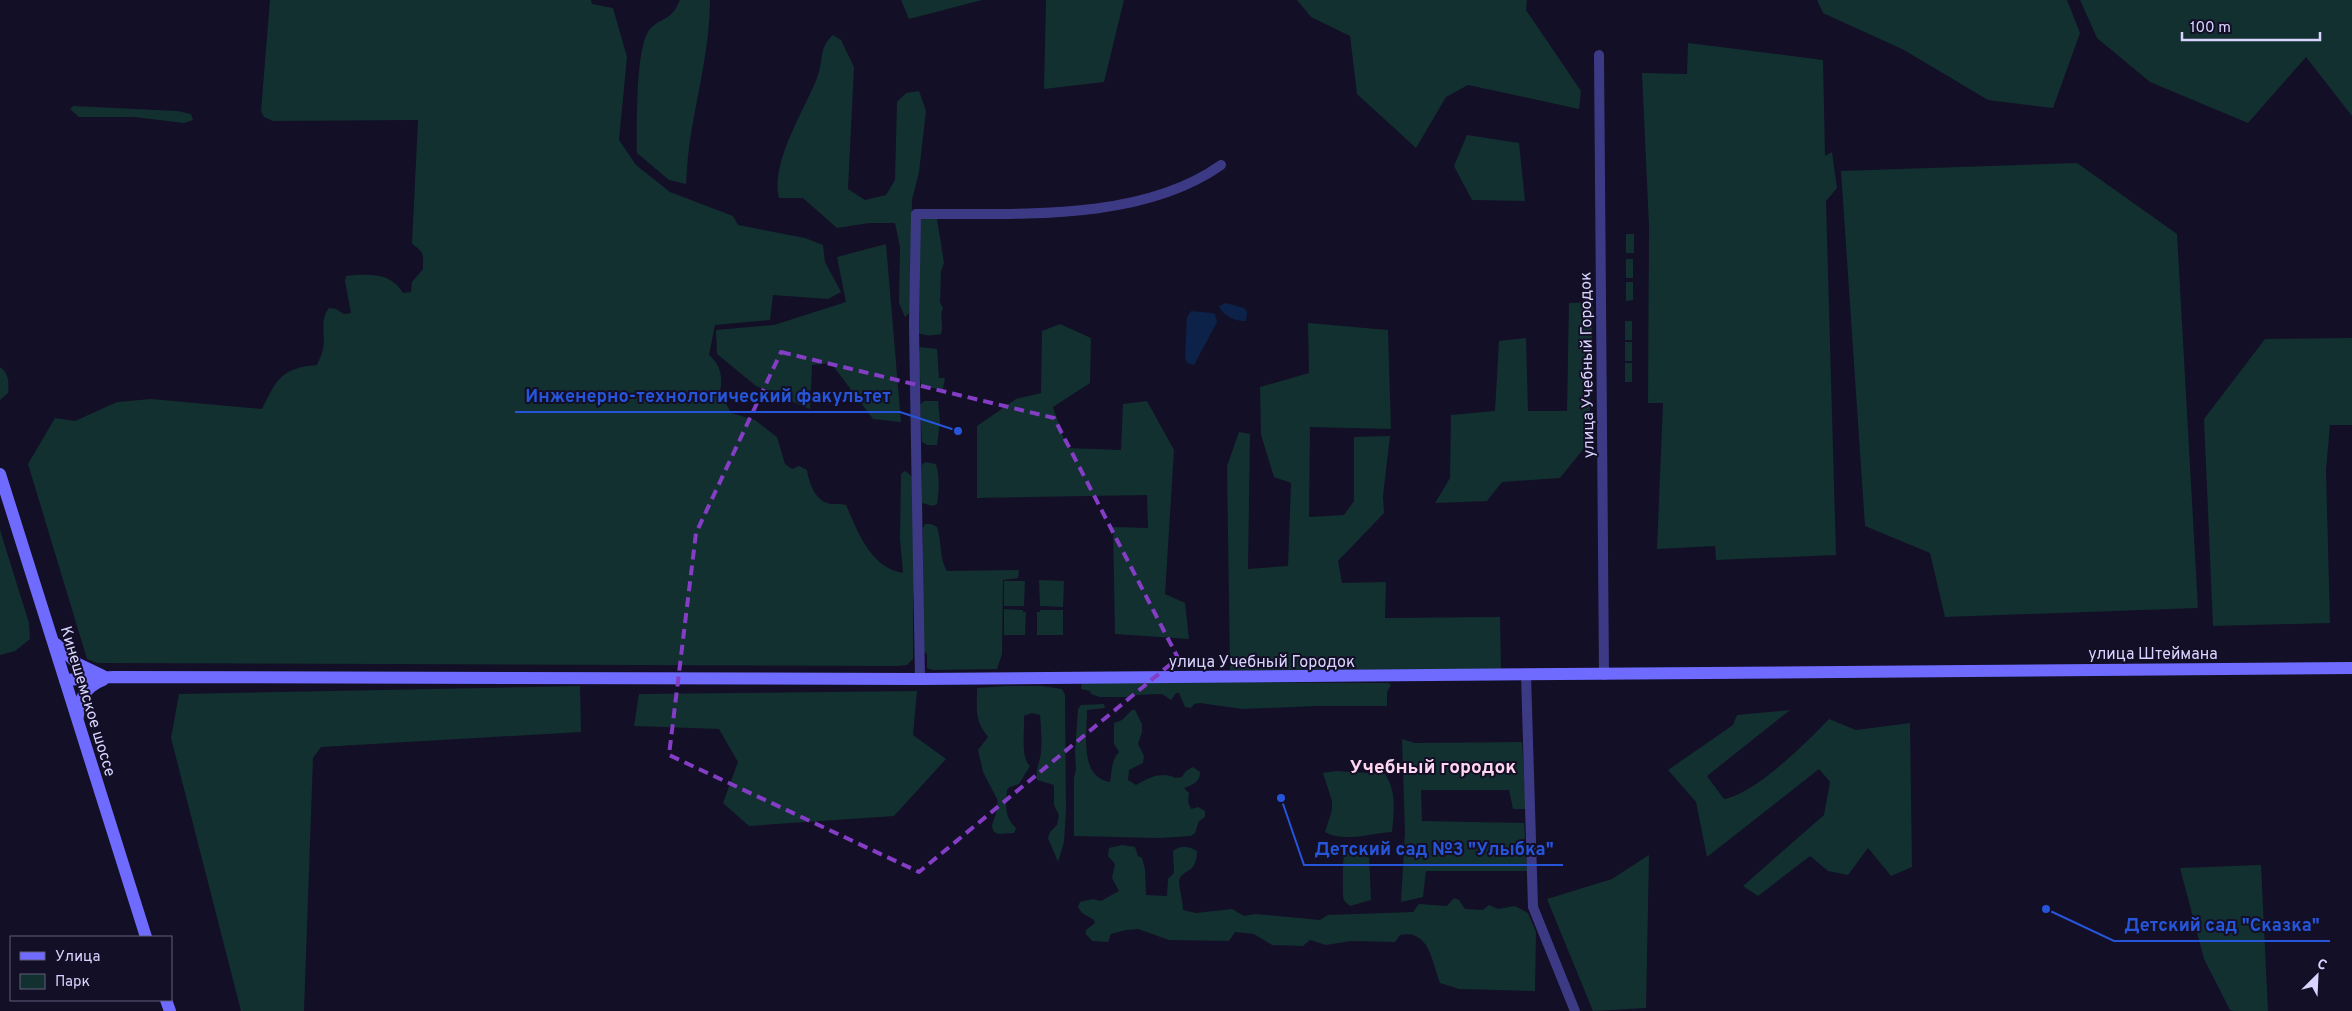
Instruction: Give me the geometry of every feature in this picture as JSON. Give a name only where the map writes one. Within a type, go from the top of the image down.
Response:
[{"type":"street","name":"улица Учебный Городок","points":[[1599,55],[1604,675]]},
{"type":"street","points":[[920,679],[914,327],[916,214],[1033,213],[1110,207],[1161,194],[1205,176],[1221,165]]},
{"type":"street","name":"Кинешемское шоссе","points":[[0,474],[146,936]]},
{"type":"street","points":[[54,643],[78,664],[107,678]]},
{"type":"street","name":"улица Штеймана","points":[[1955,671],[2352,668]]},
{"type":"street","name":"улица Учебный Городок","points":[[65,680],[107,678],[920,679],[1955,671]]},
{"type":"street","points":[[1526,675],[1533,907],[1575,1011]]},
{"type":"street","points":[[78,722],[83,696],[91,685],[107,678]]},
{"type":"highlighted area","points":[[781,352],[1054,418],[1178,658],[919,872],[669,755],[696,533]]},
{"type":"green space","points":[[270,0],[591,0],[592,4],[613,8],[627,57],[619,140],[636,165],[670,192],[733,216],[738,225],[805,238],[823,245],[825,262],[841,292],[828,299],[773,295],[770,320],[715,325],[709,355],[719,367],[721,376],[720,392],[731,413],[755,420],[777,437],[785,464],[792,469],[799,466],[807,470],[815,494],[822,501],[829,504],[846,505],[861,537],[874,556],[882,564],[903,573],[900,539],[901,474],[904,471],[912,477],[916,576],[913,599],[913,659],[907,665],[97,663],[87,659],[28,464],[55,418],[75,421],[117,402],[151,399],[262,409],[272,390],[288,372],[317,365],[324,344],[324,318],[329,308],[336,309],[344,314],[351,313],[345,281],[346,276],[371,275],[385,278],[398,286],[403,293],[411,292],[412,282],[423,269],[422,254],[412,244],[418,120],[273,121],[264,117],[261,111]]},
{"type":"green space","points":[[680,0],[710,0],[706,51],[690,140],[686,184],[669,180],[637,153],[639,69],[645,38],[654,25],[673,12]]},
{"type":"green space","points":[[901,0],[982,0],[909,19]]},
{"type":"green space","points":[[1046,0],[1124,0],[1104,82],[1044,89]]},
{"type":"green space","points":[[1297,0],[1527,0],[1526,10],[1581,91],[1579,109],[1468,85],[1446,97],[1416,148],[1357,94],[1350,36],[1311,17]]},
{"type":"green space","points":[[1817,0],[2067,0],[2080,33],[2053,108],[1988,100],[1904,50],[1823,13]]},
{"type":"green space","points":[[2080,0],[2352,0],[2352,116],[2306,57],[2248,123],[2150,82],[2097,38]]},
{"type":"green space","points":[[833,35],[841,40],[854,67],[848,189],[865,200],[886,195],[895,180],[897,102],[906,93],[919,91],[926,111],[919,172],[912,200],[910,312],[905,317],[899,303],[900,247],[895,223],[869,223],[837,228],[803,198],[779,198],[779,169],[784,153],[817,78],[825,45]]},
{"type":"green space","points":[[1688,43],[1823,60],[1825,156],[1832,152],[1837,188],[1826,201],[1836,555],[1716,560],[1715,546],[1657,549],[1663,403],[1648,403],[1649,226],[1642,73],[1687,74]]},
{"type":"green space","points":[[73,106],[177,111],[191,114],[193,120],[184,123],[134,117],[79,117],[70,109]]},
{"type":"green space","points":[[1467,135],[1519,143],[1525,201],[1472,200],[1454,166]]},
{"type":"green space","points":[[2077,163],[2177,234],[2198,608],[1945,617],[1930,553],[1865,526],[1841,171]]},
{"type":"green space","points":[[922,217],[937,219],[944,263],[941,271],[940,302],[943,308],[941,314],[941,334],[925,335],[919,333],[920,222]]},
{"type":"green space","points":[[1626,234],[1634,234],[1634,253],[1626,253]]},
{"type":"green space","points":[[886,244],[901,422],[873,419],[831,363],[812,365],[810,409],[756,386],[717,354],[716,330],[774,325],[846,302],[837,257]]},
{"type":"green space","points":[[1626,259],[1633,259],[1633,278],[1626,278]]},
{"type":"green space","points":[[1626,282],[1633,282],[1633,300],[1626,301]]},
{"type":"green space","points":[[1593,302],[1589,442],[1560,478],[1502,482],[1487,501],[1435,503],[1450,478],[1451,415],[1495,411],[1499,341],[1526,338],[1528,411],[1567,411],[1569,303]]},
{"type":"green space","points":[[1625,321],[1632,321],[1632,340],[1625,340]]},
{"type":"green space","points":[[1308,323],[1388,330],[1391,429],[1310,427],[1309,517],[1344,515],[1354,501],[1354,437],[1390,436],[1383,496],[1384,513],[1338,561],[1342,583],[1386,582],[1385,618],[1500,617],[1501,669],[1230,670],[1227,466],[1239,432],[1250,434],[1248,569],[1288,566],[1291,483],[1274,477],[1261,435],[1260,387],[1309,373]]},
{"type":"green space","points":[[1060,324],[1091,338],[1090,383],[1053,407],[1067,448],[1121,450],[1123,404],[1147,401],[1174,450],[1165,594],[1185,603],[1189,639],[1115,634],[1113,527],[1148,528],[1147,495],[977,498],[977,426],[1016,399],[1041,393],[1042,331]]},
{"type":"green space","points":[[2352,338],[2352,425],[2330,425],[2326,470],[2330,623],[2213,626],[2204,419],[2265,339]]},
{"type":"green space","points":[[1625,342],[1632,342],[1632,361],[1625,361]]},
{"type":"green space","points":[[920,347],[937,349],[939,378],[945,378],[943,389],[921,387],[918,360]]},
{"type":"green space","points":[[1625,363],[1632,363],[1632,382],[1625,382]]},
{"type":"green space","points":[[0,367],[8,378],[8,393],[0,400]]},
{"type":"green space","points":[[924,401],[938,401],[940,422],[937,445],[927,445],[922,442],[920,405]]},
{"type":"green space","points":[[925,462],[936,464],[937,469],[938,499],[937,504],[933,506],[922,503],[922,465]]},
{"type":"green space","points":[[925,524],[937,527],[944,566],[947,571],[1019,570],[1018,578],[1003,580],[1002,654],[997,669],[933,670],[927,668],[927,654],[922,650],[923,528]]},
{"type":"green space","points":[[0,530],[29,623],[30,639],[15,651],[0,655]]},
{"type":"green space","points":[[1039,580],[1064,581],[1063,607],[1040,606]]},
{"type":"green space","points":[[1004,581],[1025,581],[1024,606],[1004,606]]},
{"type":"green space","points":[[1004,609],[1023,610],[1023,612],[1026,612],[1025,635],[1004,635]]},
{"type":"green space","points":[[1040,610],[1063,610],[1063,635],[1037,635],[1037,612],[1040,612]]},
{"type":"green space","points":[[1082,682],[1388,683],[1391,685],[1387,692],[1387,706],[1242,709],[1200,703],[1194,704],[1191,708],[1185,707],[1179,693],[1176,693],[1171,700],[1162,694],[1135,695],[1133,697],[1100,697],[1091,694],[1090,691],[1081,689]]},
{"type":"green space","points":[[580,686],[581,732],[321,747],[313,758],[304,1011],[241,1011],[171,738],[179,694]]},
{"type":"green space","points":[[1041,686],[1062,689],[1065,695],[1066,810],[1064,842],[1058,862],[1048,838],[1050,832],[1057,825],[1059,815],[1054,805],[1054,785],[1037,780],[1041,747],[1040,715],[1032,713],[1024,716],[1024,750],[1025,757],[1030,766],[1019,784],[1008,788],[1007,791],[1007,811],[1009,820],[1016,828],[1014,833],[998,834],[993,831],[992,825],[998,807],[997,799],[983,772],[978,750],[988,737],[978,719],[977,688]]},
{"type":"green space","points":[[917,691],[913,735],[946,759],[894,816],[749,826],[723,803],[738,762],[719,729],[634,726],[639,694]]},
{"type":"green space","points":[[1104,704],[1105,708],[1087,710],[1087,754],[1093,772],[1100,778],[1110,782],[1113,762],[1119,752],[1114,744],[1114,723],[1122,720],[1132,710],[1135,710],[1142,724],[1142,732],[1138,744],[1144,756],[1143,763],[1129,770],[1128,780],[1136,785],[1161,775],[1176,778],[1182,777],[1186,771],[1193,767],[1200,772],[1199,779],[1193,785],[1184,788],[1189,793],[1188,802],[1191,809],[1198,807],[1205,811],[1205,817],[1199,821],[1195,833],[1191,836],[1159,838],[1074,836],[1074,777],[1076,770],[1075,752],[1078,709],[1081,705]]},
{"type":"green space","points":[[1790,710],[1707,776],[1724,799],[1737,795],[1751,787],[1780,766],[1829,719],[1856,730],[1910,723],[1912,867],[1891,876],[1868,848],[1848,875],[1828,871],[1810,856],[1758,896],[1743,886],[1824,815],[1830,782],[1819,769],[1707,857],[1696,802],[1668,770],[1733,725],[1737,715]]},
{"type":"green space","points":[[1402,739],[1415,743],[1522,742],[1526,809],[1513,809],[1509,790],[1421,790],[1422,821],[1524,823],[1527,871],[1426,871],[1423,897],[1401,902],[1405,832]]},
{"type":"green space","points":[[1336,771],[1385,774],[1393,795],[1392,832],[1341,837],[1325,832],[1332,810],[1332,801],[1323,773]]},
{"type":"green space","points":[[1122,845],[1135,847],[1138,856],[1142,858],[1145,869],[1146,895],[1167,896],[1168,879],[1174,873],[1173,851],[1185,847],[1197,851],[1192,868],[1180,877],[1179,881],[1183,910],[1196,913],[1232,909],[1244,916],[1256,914],[1320,920],[1328,915],[1413,912],[1419,904],[1447,906],[1454,898],[1459,900],[1465,909],[1483,910],[1489,905],[1498,909],[1515,906],[1528,913],[1536,932],[1535,991],[1459,989],[1440,983],[1432,957],[1424,942],[1418,937],[1410,935],[1400,935],[1395,942],[1351,941],[1326,945],[1310,940],[1303,946],[1272,945],[1254,934],[1235,932],[1229,941],[1169,940],[1138,929],[1111,934],[1108,942],[1092,941],[1086,934],[1086,930],[1095,923],[1094,920],[1082,913],[1078,907],[1080,902],[1093,899],[1101,901],[1119,891],[1112,878],[1115,864],[1108,856],[1109,848]]},
{"type":"green space","points":[[1351,849],[1364,849],[1369,853],[1371,900],[1350,906],[1344,900],[1343,878],[1344,853]]},
{"type":"green space","points":[[1649,855],[1646,1008],[1593,1011],[1547,899],[1612,879]]},
{"type":"green space","points":[[2261,865],[2268,1011],[2234,1011],[2230,1010],[2204,959],[2180,868]]},
{"type":"water","points":[[1226,303],[1244,308],[1247,312],[1246,321],[1234,319],[1224,313],[1219,306]]},
{"type":"water","points":[[1191,311],[1215,314],[1217,322],[1194,365],[1187,363],[1185,358],[1187,317]]},
{"type":"place","name":"Инженерно-технологический факультет","points":[[958,431]]},
{"type":"place","name":"Детский сад №3 \"Улыбка\"","points":[[1281,798]]},
{"type":"place","name":"Детский сад \"Сказка\"","points":[[2046,909]]},
{"type":"district","name":"Учебный городок","points":[[1433,766]]}]
